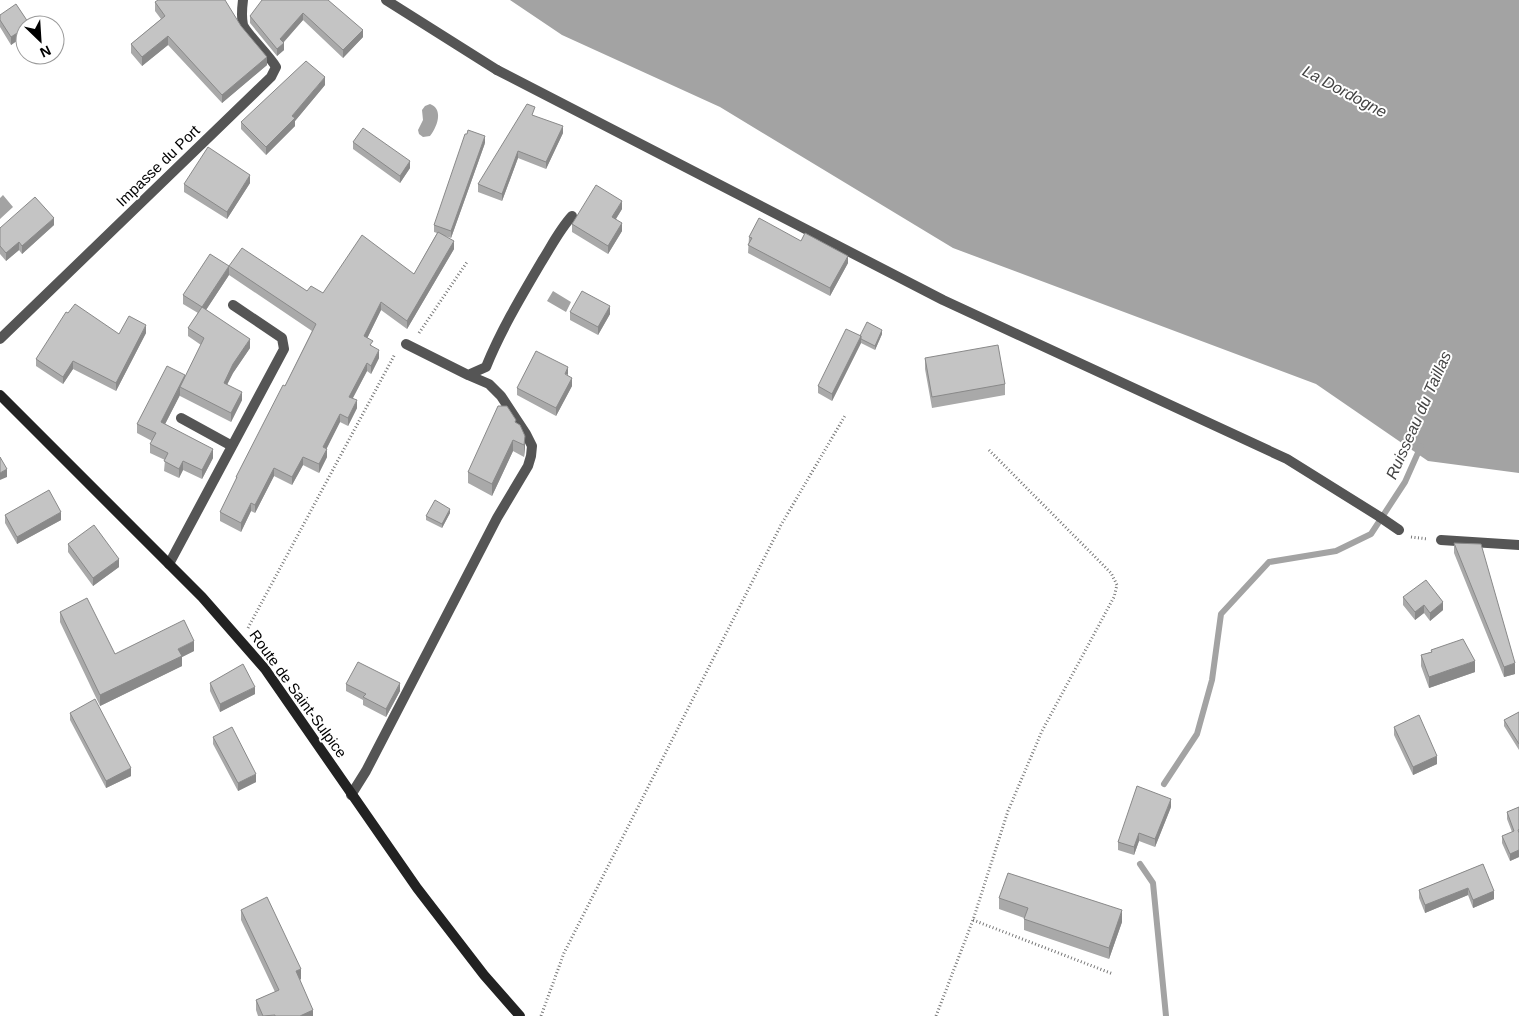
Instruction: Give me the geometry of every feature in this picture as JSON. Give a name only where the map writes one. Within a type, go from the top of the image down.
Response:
[{"type":"main road","name":"Route de Saint-Sulpice","points":[[0,395],[202,597],[265,669],[417,888],[484,975],[520,1016]]},
{"type":"street","name":"Impasse du Port","points":[[0,339],[271,77],[276,67],[270,56],[244,26],[241,13],[243,0]]},
{"type":"street","points":[[386,0],[497,70],[943,300],[1286,459],[1399,530]]},
{"type":"street","points":[[468,375],[486,367],[528,285],[564,225],[572,216]]},
{"type":"street","points":[[169,564],[284,348],[282,338],[233,305]]},
{"type":"street","points":[[352,794],[366,771],[497,518],[528,466],[531,456],[532,446],[526,434],[501,396],[489,384],[406,344]]},
{"type":"street","points":[[181,418],[232,446]]},
{"type":"street","points":[[1441,540],[1519,546]]},
{"type":"path","points":[[241,641],[396,352],[420,332],[468,262]]},
{"type":"path","points":[[541,1016],[568,944],[781,525],[846,414]]},
{"type":"path","points":[[936,1016],[972,920],[1008,811],[1038,740],[1114,597],[1117,584],[1111,573],[988,450]]},
{"type":"path","points":[[1399,530],[1412,538],[1441,540]]},
{"type":"path","points":[[972,920],[1113,974]]},
{"type":"water","name":"La Dordogne","points":[[510,0],[1519,0],[1519,473],[1428,461],[1316,384],[953,248],[720,107],[562,35]]},
{"type":"water","points":[[430,104],[437,110],[438,118],[430,136],[423,137],[419,134],[418,130],[423,120],[422,110]]},
{"type":"water","points":[[3,195],[13,207],[0,219],[0,198]]},
{"type":"water","points":[[553,291],[571,302],[566,312],[547,301]]},
{"type":"building","points":[[158,0],[225,0],[241,26],[267,57],[222,95],[168,36],[142,57],[131,44],[165,16],[155,2]]},
{"type":"building","points":[[262,0],[328,0],[363,30],[343,50],[303,13],[280,39],[284,43],[277,49],[250,16]]},
{"type":"building","points":[[16,4],[23,15],[15,15],[15,34],[11,37],[0,20],[0,15]]},
{"type":"building","points":[[306,61],[325,77],[292,116],[295,118],[266,147],[241,122]]},
{"type":"building","points":[[527,104],[535,107],[532,115],[563,126],[546,162],[518,151],[502,194],[478,184]]},
{"type":"building","points":[[363,128],[410,161],[400,176],[353,142]]},
{"type":"building","points":[[468,130],[485,136],[451,231],[434,225]]},
{"type":"building","points":[[208,147],[250,175],[227,212],[184,184]]},
{"type":"building","points":[[596,185],[622,201],[612,217],[622,223],[608,246],[572,224]]},
{"type":"building","points":[[35,197],[54,218],[22,246],[19,242],[6,253],[0,246],[0,228]]},
{"type":"building","points":[[759,218],[801,241],[805,233],[848,256],[830,288],[748,245],[752,238],[749,237]]},
{"type":"building","points":[[438,232],[454,241],[407,321],[381,302],[364,336],[373,341],[370,345],[379,350],[371,366],[367,363],[349,397],[357,400],[348,418],[340,414],[323,447],[327,449],[319,464],[303,457],[292,477],[274,468],[255,505],[251,503],[241,523],[220,512],[236,477],[316,324],[229,266],[242,248],[307,291],[311,286],[323,293],[362,235],[414,274]]},
{"type":"building","points":[[210,254],[229,266],[202,307],[183,295]]},
{"type":"building","points":[[582,291],[610,306],[598,327],[570,312]]},
{"type":"building","points":[[75,304],[119,334],[129,316],[146,325],[116,383],[73,361],[63,377],[36,359],[66,312],[68,313]]},
{"type":"building","points":[[202,307],[250,339],[233,364],[224,383],[242,392],[231,413],[180,387],[204,338],[188,328]]},
{"type":"building","points":[[867,322],[882,330],[875,346],[861,339],[860,336]]},
{"type":"building","points":[[846,329],[861,336],[832,394],[818,386]]},
{"type":"building","points":[[998,345],[1005,384],[932,397],[925,358]]},
{"type":"building","points":[[536,351],[568,367],[565,374],[572,378],[556,408],[517,388]]},
{"type":"building","points":[[167,366],[185,375],[161,422],[213,449],[202,470],[183,461],[179,469],[164,461],[168,453],[150,444],[156,433],[137,424]]},
{"type":"building","points":[[498,406],[507,406],[525,436],[524,445],[513,440],[492,484],[468,472]]},
{"type":"building","points":[[0,457],[7,469],[0,473]]},
{"type":"building","points":[[49,490],[61,512],[17,537],[5,515]]},
{"type":"building","points":[[435,500],[450,509],[442,524],[426,516]]},
{"type":"building","points":[[94,525],[119,559],[93,578],[68,544]]},
{"type":"building","points":[[1454,543],[1481,544],[1515,663],[1504,667]]},
{"type":"building","points":[[1426,580],[1443,602],[1430,613],[1424,605],[1415,612],[1403,597]]},
{"type":"building","points":[[87,598],[115,654],[184,620],[194,641],[178,649],[182,656],[100,695],[60,612]]},
{"type":"building","points":[[1463,639],[1475,661],[1429,677],[1421,655]]},
{"type":"building","points":[[358,662],[400,683],[386,709],[363,697],[366,694],[346,684]]},
{"type":"building","points":[[243,664],[255,687],[220,704],[210,683]]},
{"type":"building","points":[[95,699],[131,768],[106,781],[70,713]]},
{"type":"building","points":[[1519,712],[1519,744],[1504,720]]},
{"type":"building","points":[[1419,715],[1437,756],[1413,767],[1394,727]]},
{"type":"building","points":[[232,727],[256,774],[238,783],[213,737]]},
{"type":"building","points":[[1137,786],[1171,799],[1155,839],[1139,833],[1134,847],[1118,842]]},
{"type":"building","points":[[1519,807],[1519,850],[1510,854],[1502,836],[1514,831],[1507,812]]},
{"type":"building","points":[[1483,864],[1494,891],[1473,900],[1468,888],[1425,905],[1419,890]]},
{"type":"building","points":[[1008,873],[1122,910],[1109,948],[1024,919],[1028,908],[999,898]]},
{"type":"building","points":[[267,897],[301,969],[296,971],[313,1010],[300,1016],[263,1016],[256,1000],[279,990],[241,910]]},
{"type":"waterway","name":"Ruisseau du Taillas","points":[[1164,784],[1197,734],[1212,680],[1221,614],[1269,562],[1336,551],[1371,534],[1405,482],[1421,446]]},
{"type":"waterway","name":"Ruisseau du Taillas","points":[[1140,864],[1153,883],[1166,1016]]}]
